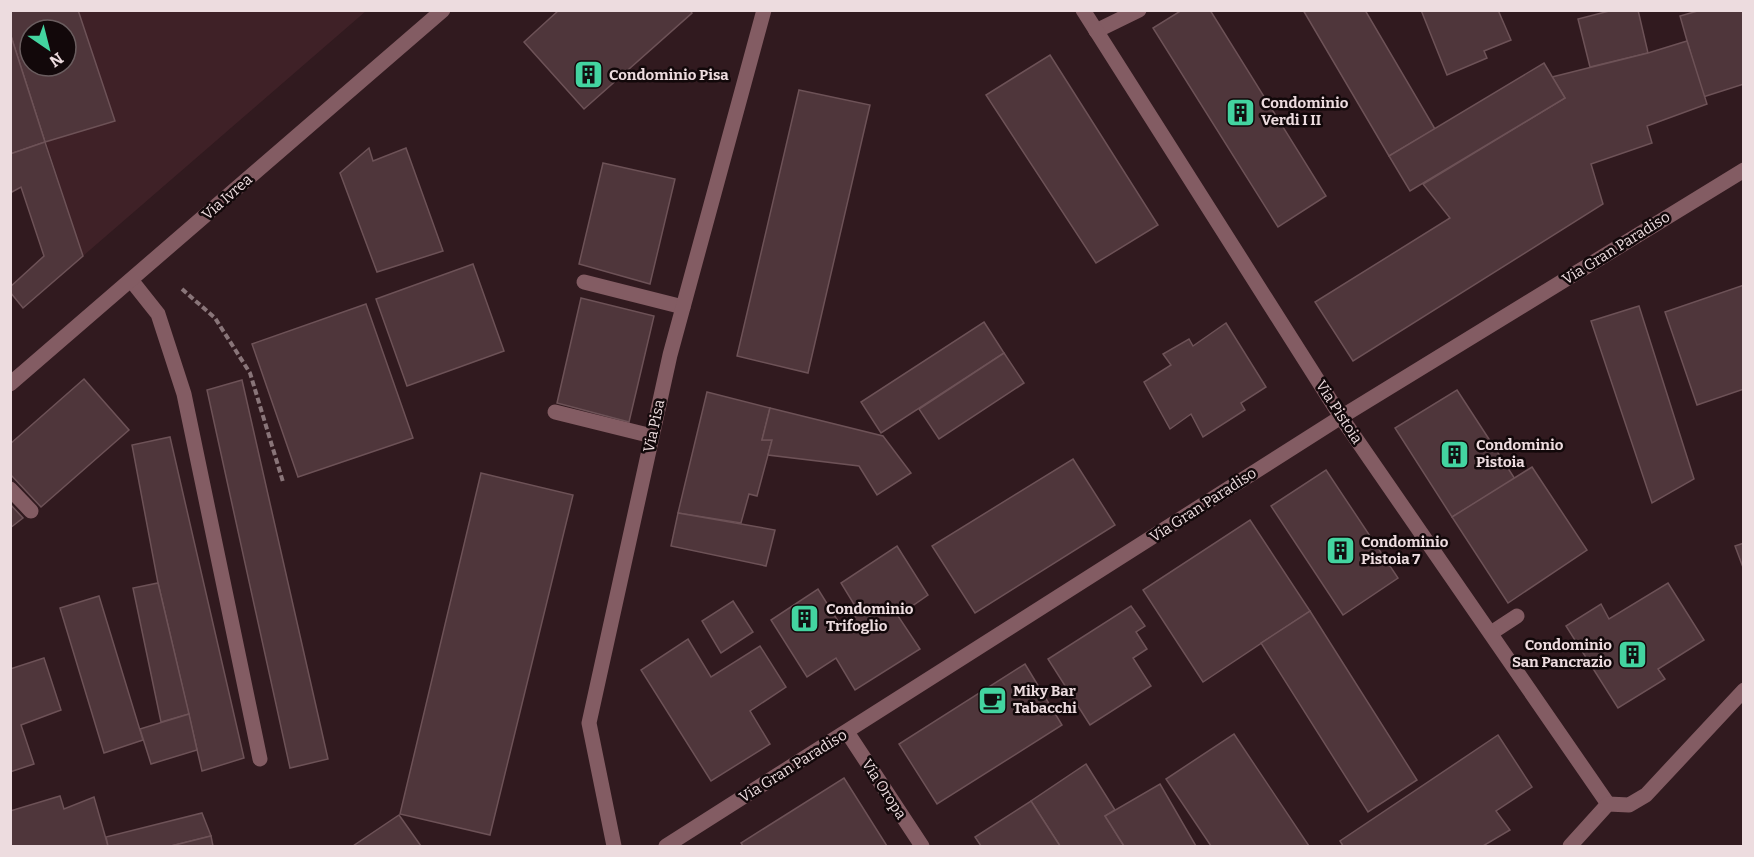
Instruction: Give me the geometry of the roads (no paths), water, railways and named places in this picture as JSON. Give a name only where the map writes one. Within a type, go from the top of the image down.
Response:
[{"type":"street","name":"Via Ivrea","points":[[10,384],[443,10]]},
{"type":"street","name":"Via Pisa","points":[[614,846],[590,723],[670,355],[764,10]]},
{"type":"street","name":"Via Pistoia","points":[[1083,10],[1341,417],[1608,804]]},
{"type":"street","points":[[1096,31],[1139,10]]},
{"type":"street","name":"Via Gran Paradiso","points":[[666,846],[1341,417],[1743,170]]},
{"type":"street","points":[[131,280],[158,314],[184,394],[260,759]]},
{"type":"street","points":[[584,282],[683,307]]},
{"type":"street","points":[[555,412],[652,436]]},
{"type":"street","points":[[10,489],[31,511]]},
{"type":"street","points":[[1491,633],[1517,616]]},
{"type":"street","points":[[1570,846],[1608,804],[1629,805],[1646,795],[1743,690]]},
{"type":"street","name":"Via Oropa","points":[[847,732],[922,846]]},
{"type":"place","name":"Condominio Pisa","points":[[588,75]]},
{"type":"place","name":"Condominio Verdi I II","points":[[1240,112]]},
{"type":"place","name":"Condominio Pistoia","points":[[1455,454]]},
{"type":"place","name":"Condominio Pistoia 7","points":[[1340,551]]},
{"type":"place","name":"Condominio Trifoglio","points":[[805,618]]},
{"type":"place","name":"Condominio San Pancrazio","points":[[1633,654]]},
{"type":"place","name":"Miky Bar Tabacchi","points":[[992,700]]}]
